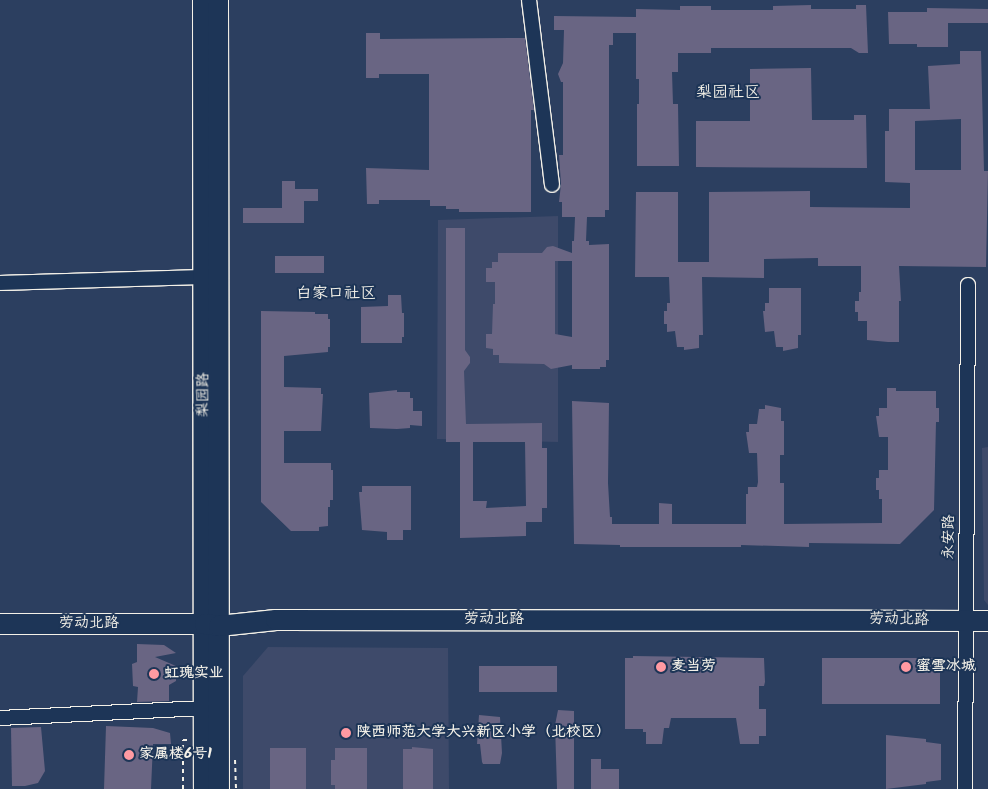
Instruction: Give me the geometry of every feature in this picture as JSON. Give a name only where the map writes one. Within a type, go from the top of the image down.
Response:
[{"type":"main road","name":"梨园路","points":[[203,0],[204,277],[212,625],[219,789]]},
{"type":"main road","name":"梨园路","points":[[204,789],[204,708],[212,625],[218,0]]},
{"type":"main road","name":"劳动北路","points":[[0,624],[212,625],[276,620],[988,620]]},
{"type":"street","points":[[529,0],[552,185]]},
{"type":"street","points":[[0,283],[204,277]]},
{"type":"street","name":"永安路","points":[[965,789],[968,285]]},
{"type":"street","points":[[0,718],[204,708]]},
{"type":"path","points":[[183,740],[183,789]]},
{"type":"path","points":[[236,760],[236,789]]},
{"type":"shaded area","points":[[558,216],[558,442],[437,439],[438,220]]},
{"type":"shaded area","points":[[988,447],[988,605],[984,600],[982,448]]},
{"type":"shaded area","name":"陕西师范大学大兴新区小学（北校区）","points":[[268,647],[448,648],[449,789],[243,789],[243,676]]},
{"type":"building","points":[[811,5],[811,9],[856,9],[856,5],[866,5],[868,53],[859,53],[851,48],[711,48],[711,53],[678,53],[678,72],[672,72],[673,104],[678,104],[679,166],[637,166],[639,79],[636,79],[636,33],[613,33],[613,45],[609,45],[609,210],[605,210],[605,217],[587,217],[586,241],[589,241],[589,245],[609,244],[609,360],[606,360],[606,367],[600,367],[600,369],[572,369],[572,365],[551,369],[544,364],[499,363],[499,355],[493,355],[493,349],[486,348],[486,334],[492,334],[495,282],[486,282],[486,268],[492,268],[492,262],[498,262],[498,253],[542,253],[547,247],[553,246],[572,253],[572,241],[574,241],[575,217],[562,217],[562,202],[559,202],[561,184],[559,155],[563,155],[563,82],[561,82],[558,74],[563,63],[564,30],[554,30],[554,16],[636,17],[636,9],[680,10],[680,6],[711,6],[711,10],[773,10],[773,6]],"holes":[[[555,261],[572,261],[572,337],[555,334]]]},
{"type":"building","points":[[927,8],[988,9],[988,23],[948,23],[948,47],[917,47],[917,44],[889,44],[888,12],[927,12]]},
{"type":"building","points":[[366,33],[380,33],[380,39],[525,38],[534,110],[531,110],[531,212],[459,212],[459,209],[446,209],[446,206],[430,206],[430,200],[379,200],[379,204],[367,204],[366,168],[429,170],[429,74],[379,74],[379,78],[366,78]]},
{"type":"building","points":[[960,51],[981,51],[984,171],[988,171],[986,267],[899,266],[901,301],[899,301],[899,342],[888,342],[867,340],[867,321],[858,321],[858,312],[855,312],[855,301],[859,301],[859,292],[861,292],[861,266],[818,266],[818,258],[764,259],[764,278],[702,277],[703,335],[699,335],[699,348],[684,350],[684,347],[677,347],[675,331],[667,332],[667,324],[664,324],[664,311],[667,311],[667,303],[670,303],[669,277],[635,277],[636,192],[678,192],[678,262],[709,262],[709,192],[810,191],[810,207],[910,208],[910,183],[885,182],[885,131],[889,131],[889,109],[930,109],[928,66],[960,64]],"holes":[[[961,119],[961,170],[915,170],[915,121]]]},
{"type":"building","points":[[811,68],[812,120],[854,120],[854,115],[866,115],[867,168],[696,167],[696,121],[750,121],[750,69]]},
{"type":"building","points":[[282,181],[295,181],[295,189],[318,189],[318,201],[304,201],[304,223],[243,223],[243,208],[282,208]]},
{"type":"building","points":[[446,228],[465,228],[465,350],[470,357],[470,363],[464,371],[466,424],[542,423],[542,448],[547,448],[547,508],[542,508],[542,522],[526,522],[526,536],[460,538],[460,442],[446,442]],"holes":[[[473,442],[525,442],[526,506],[486,508],[487,501],[473,501]]]},
{"type":"building","points":[[275,256],[324,256],[324,273],[275,273]]},
{"type":"building","points":[[769,288],[801,288],[801,335],[798,335],[798,348],[783,351],[783,347],[776,347],[774,331],[765,332],[763,311],[765,311],[765,303],[769,303]]},
{"type":"building","points":[[388,295],[401,295],[402,313],[404,313],[404,337],[402,337],[402,343],[361,343],[361,307],[388,306]]},
{"type":"building","points":[[261,311],[315,312],[315,314],[328,314],[328,319],[330,319],[330,347],[328,347],[328,352],[284,356],[284,387],[321,388],[321,394],[323,394],[321,431],[284,431],[284,463],[331,463],[331,470],[333,470],[333,500],[330,500],[330,507],[328,507],[328,526],[319,527],[319,531],[291,531],[261,502]]},
{"type":"building","points":[[887,388],[896,388],[896,391],[936,391],[936,408],[939,408],[939,422],[936,422],[934,510],[900,544],[809,543],[809,547],[741,545],[741,547],[620,547],[620,545],[574,544],[572,401],[609,403],[608,483],[612,524],[659,524],[659,503],[672,504],[672,524],[746,524],[746,494],[748,494],[748,487],[757,487],[758,482],[757,453],[749,453],[746,432],[749,432],[749,424],[757,424],[759,409],[765,409],[765,405],[781,408],[781,421],[784,421],[784,455],[780,455],[780,483],[784,483],[784,524],[882,523],[882,499],[879,499],[879,490],[876,490],[876,478],[879,478],[879,470],[888,470],[888,437],[879,437],[876,416],[879,416],[879,408],[887,408]]},
{"type":"building","points":[[397,390],[397,392],[410,392],[410,398],[413,398],[413,411],[422,411],[422,426],[410,425],[410,428],[397,429],[370,428],[369,393]]},
{"type":"building","points":[[362,486],[411,486],[411,530],[403,530],[403,540],[387,540],[387,532],[362,530],[359,492],[362,492]]},
{"type":"building","name":"虹瑰实业","points":[[137,644],[164,645],[176,653],[155,657],[176,666],[176,681],[169,685],[169,701],[137,702],[138,687],[133,686],[132,664],[137,662]]},
{"type":"building","points":[[633,656],[764,658],[765,682],[764,686],[759,686],[759,709],[766,709],[766,736],[759,736],[759,744],[740,744],[736,718],[671,718],[669,728],[664,728],[662,744],[646,744],[646,732],[643,732],[643,729],[625,729],[625,658],[633,658]]},
{"type":"building","points":[[822,658],[934,658],[940,664],[940,704],[822,704]]},
{"type":"building","points":[[479,666],[557,666],[557,692],[479,692]]},
{"type":"building","points":[[558,710],[574,711],[574,789],[557,789],[555,725]]},
{"type":"building","points":[[479,715],[500,717],[502,753],[500,764],[483,764],[482,762],[480,744],[477,744]]},
{"type":"building","name":"家属楼6号1","points":[[106,726],[153,728],[170,733],[171,744],[153,744],[151,789],[104,789]]},
{"type":"building","points":[[41,727],[45,771],[38,783],[12,786],[11,728]]},
{"type":"building","points":[[886,735],[926,739],[926,742],[941,744],[941,780],[926,782],[926,784],[886,789]]},
{"type":"building","points":[[412,747],[433,749],[433,789],[403,789],[403,749],[412,749]]},
{"type":"building","points":[[270,748],[306,748],[306,789],[270,789]]},
{"type":"building","points":[[335,748],[367,748],[367,789],[335,789],[335,785],[331,785],[331,760],[335,760]]},
{"type":"building","points":[[591,759],[601,759],[601,769],[619,769],[619,789],[591,789]]},
{"type":"place","name":"麦当劳","points":[[661,667]]},
{"type":"place","name":"蜜雪冰城","points":[[906,667]]},
{"type":"place","name":"虹瑰实业","points":[[154,674]]},
{"type":"place","name":"陕西师范大学大兴新区小学（北校区）","points":[[346,733]]},
{"type":"place","name":"家属楼6号1","points":[[129,755]]},
{"type":"district","name":"梨园社区","points":[[728,93]]},
{"type":"district","name":"白家口社区","points":[[336,294]]}]
